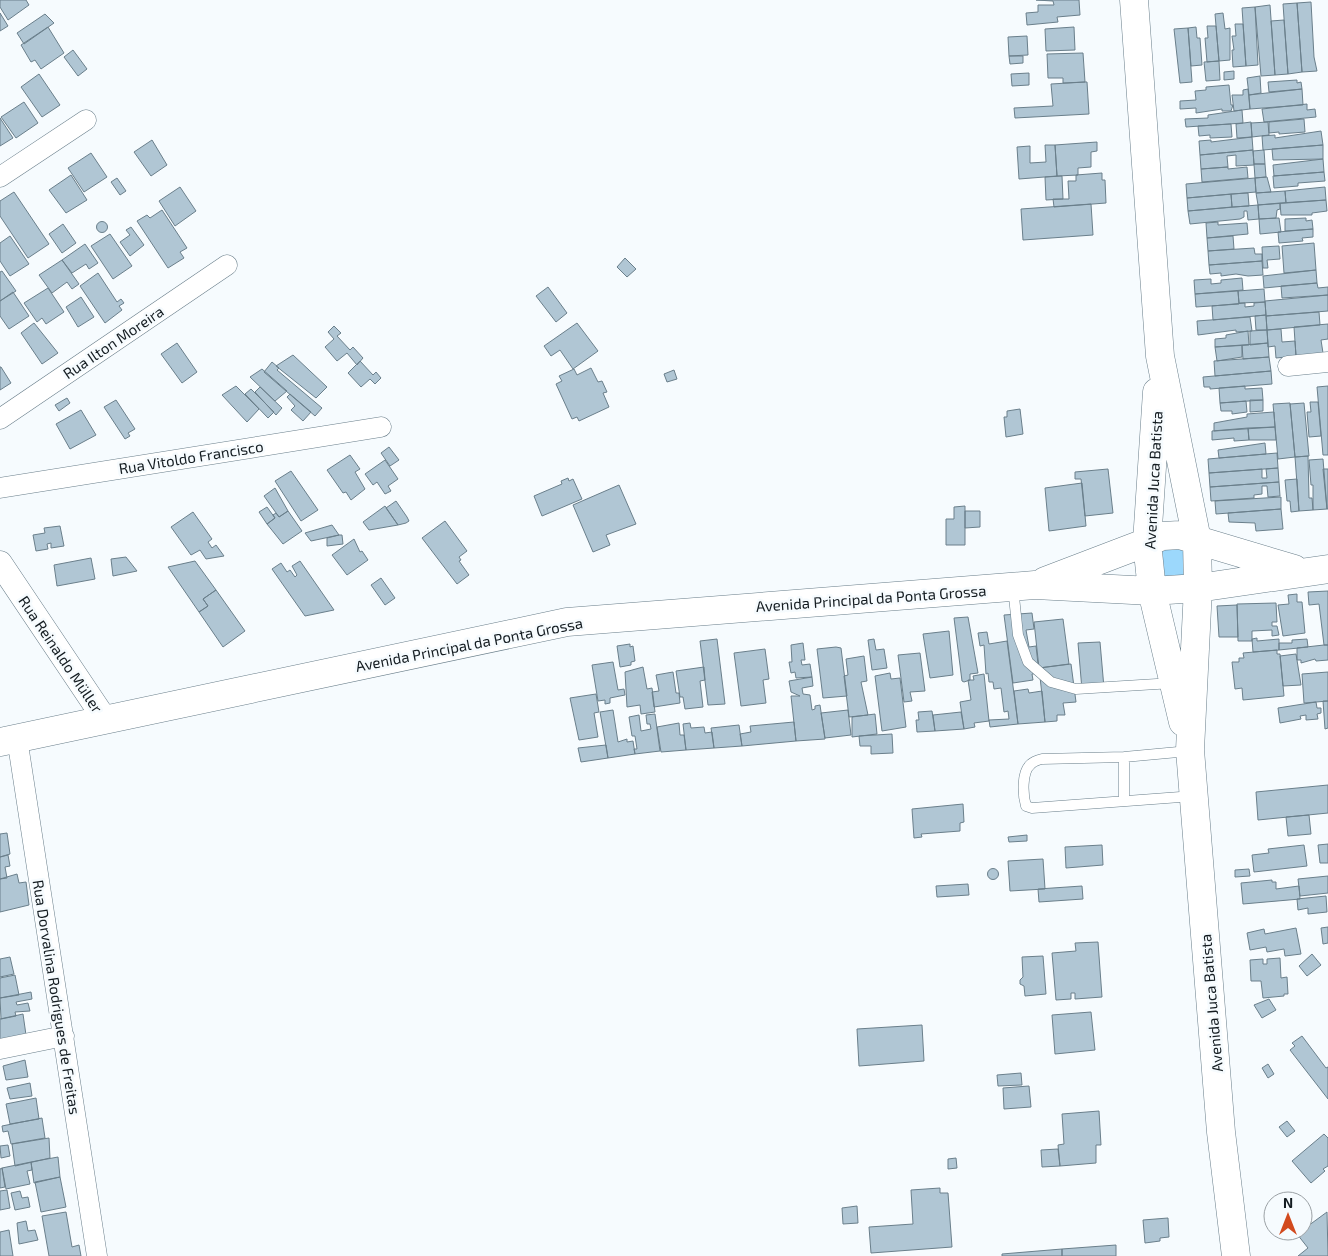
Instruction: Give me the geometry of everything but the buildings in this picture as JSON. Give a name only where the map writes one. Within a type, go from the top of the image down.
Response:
[{"type":"main road","name":"Avenida Juca Batista","points":[[1134,0],[1160,356],[1197,540],[1198,588],[1190,750],[1221,1132],[1236,1256]]},
{"type":"main road","name":"Avenida Juca Batista","points":[[1160,356],[1147,542],[1152,591],[1190,750]]},
{"type":"main road","name":"Avenida Principal da Ponta Grossa","points":[[1024,586],[1163,536],[1180,535],[1315,570]]},
{"type":"main road","name":"Avenida Principal da Ponta Grossa","points":[[9,740],[567,622],[1024,586],[1152,591],[1198,588],[1315,570]]},
{"type":"street","points":[[0,177],[86,120]]},
{"type":"street","name":"Rua Ilton Moreira","points":[[0,419],[227,265]]},
{"type":"street","points":[[1288,366],[1328,362]]},
{"type":"street","name":"Rua Vitoldo Francisco","points":[[0,488],[381,426]]},
{"type":"street","name":"Rua Reinaldo Müller","points":[[0,563],[106,721]]},
{"type":"street","name":"Rua Dorvalina Rodrigues de Freitas","points":[[9,740],[64,1036],[97,1256]]},
{"type":"street","points":[[0,1049],[64,1036]]},
{"type":"lane","points":[[1024,586],[1018,635],[1028,662],[1051,682],[1076,689],[1174,683]]},
{"type":"lane","points":[[1190,750],[1124,757],[1042,759],[1031,764],[1026,770],[1024,798],[1026,806],[1032,808],[1194,796]]},
{"type":"lane","points":[[1124,757],[1124,801]]},
{"type":"shaded area","points":[[1183,545],[1187,578],[1162,580],[1158,550]]}]
